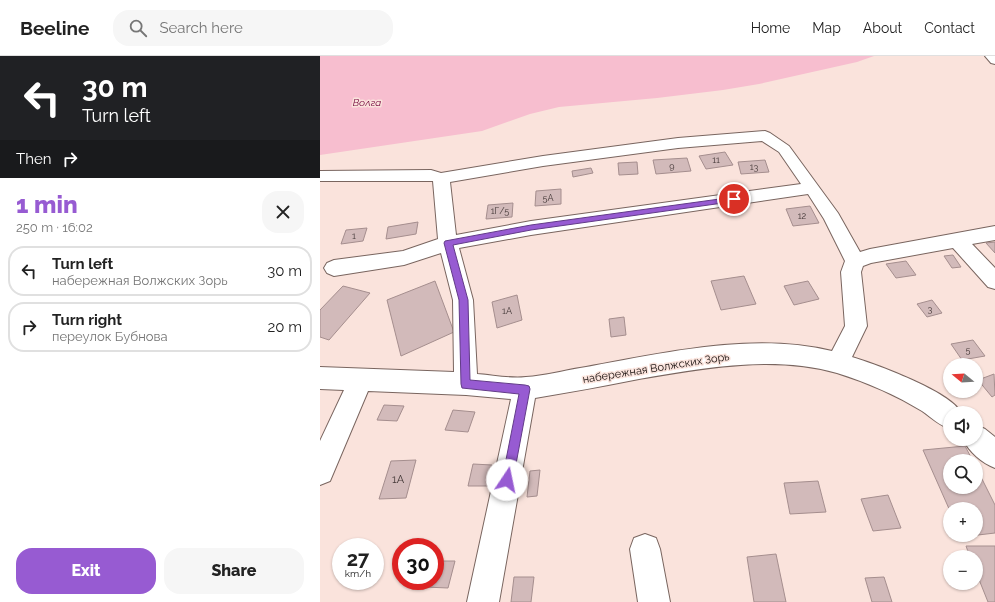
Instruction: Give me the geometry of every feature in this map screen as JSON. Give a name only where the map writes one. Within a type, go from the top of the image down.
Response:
[{"type":"street","points":[[991,56],[995,60]]},
{"type":"street","points":[[320,176],[431,176],[441,178],[543,161],[678,142],[765,136],[784,149],[832,217],[855,261],[851,272],[856,326],[838,363]]},
{"type":"street","points":[[441,178],[448,243],[463,300],[466,384]]},
{"type":"street","points":[[334,268],[404,258],[448,243],[531,228],[812,188]]},
{"type":"street","points":[[855,261],[870,256],[995,233]]},
{"type":"street","points":[[957,240],[995,281]]},
{"type":"street","name":"набережная Волжских Зорь","points":[[320,378],[360,381],[466,384],[525,389],[671,363],[714,357],[754,354],[792,355],[815,357],[880,377],[931,403],[943,412]]},
{"type":"street","points":[[320,471],[360,381]]},
{"type":"street","points":[[483,602],[525,389]]},
{"type":"street","points":[[983,444],[995,455]]},
{"type":"street","points":[[645,549],[654,602]]},
{"type":"water","name":"Волга","points":[[320,56],[874,56],[857,62],[759,84],[657,98],[559,107],[530,114],[482,131],[320,155]]},
{"type":"building","points":[[725,152],[733,165],[706,169],[699,156]]},
{"type":"building","points":[[687,158],[691,171],[656,174],[653,160]]},
{"type":"building","points":[[765,160],[769,172],[741,174],[738,162]]},
{"type":"building","points":[[637,162],[638,174],[619,175],[618,163]]},
{"type":"building","points":[[591,168],[593,173],[573,177],[572,171]]},
{"type":"building","points":[[561,189],[561,204],[535,206],[536,191]]},
{"type":"building","points":[[513,203],[512,217],[486,219],[488,205]]},
{"type":"building","points":[[810,206],[819,223],[793,226],[786,209]]},
{"type":"building","points":[[418,222],[416,234],[386,239],[388,227]]},
{"type":"building","points":[[367,228],[363,241],[341,244],[346,230]]},
{"type":"building","points":[[995,242],[995,253],[986,243]]},
{"type":"building","points":[[953,255],[961,267],[952,268],[944,256]]},
{"type":"building","points":[[906,261],[916,275],[896,278],[886,264]]},
{"type":"building","points":[[744,276],[756,304],[721,310],[711,281]]},
{"type":"building","points":[[435,281],[454,332],[401,356],[387,300]]},
{"type":"building","points":[[808,281],[819,299],[794,305],[784,286]]},
{"type":"building","points":[[343,286],[370,293],[329,340],[320,337],[320,310]]},
{"type":"building","points":[[517,295],[522,320],[497,328],[492,302]]},
{"type":"building","points":[[932,300],[942,313],[927,317],[917,304]]},
{"type":"building","points":[[624,317],[626,335],[611,337],[609,319]]},
{"type":"building","points":[[973,340],[985,356],[961,358],[951,344]]},
{"type":"building","points":[[994,374],[995,395],[992,397],[983,386],[983,378]]},
{"type":"building","points":[[384,405],[404,406],[397,421],[377,420]]},
{"type":"building","points":[[453,410],[475,412],[468,432],[445,430]]},
{"type":"building","points":[[965,446],[969,454],[943,454],[943,494],[983,494],[983,481],[995,505],[995,533],[983,534],[983,502],[946,502],[923,450]]},
{"type":"building","points":[[416,460],[406,498],[379,499],[391,461]]},
{"type":"building","points":[[473,464],[492,465],[488,486],[468,486]]},
{"type":"building","points":[[540,470],[537,496],[527,497],[530,471]]},
{"type":"building","points":[[818,481],[826,512],[790,514],[784,483]]},
{"type":"building","points":[[888,495],[901,528],[873,531],[861,499]]},
{"type":"building","points":[[966,546],[995,546],[995,602],[988,602],[983,590],[983,550],[967,550]]},
{"type":"building","points":[[776,554],[786,602],[754,602],[747,557]]},
{"type":"building","points":[[444,561],[455,561],[448,588],[444,588]]},
{"type":"building","points":[[514,577],[534,577],[531,602],[511,602]]},
{"type":"building","points":[[884,577],[892,602],[872,602],[865,578]]},
{"type":"route","points":[[507,480],[525,389],[466,384],[463,300],[448,243],[531,228],[734,199]]}]
